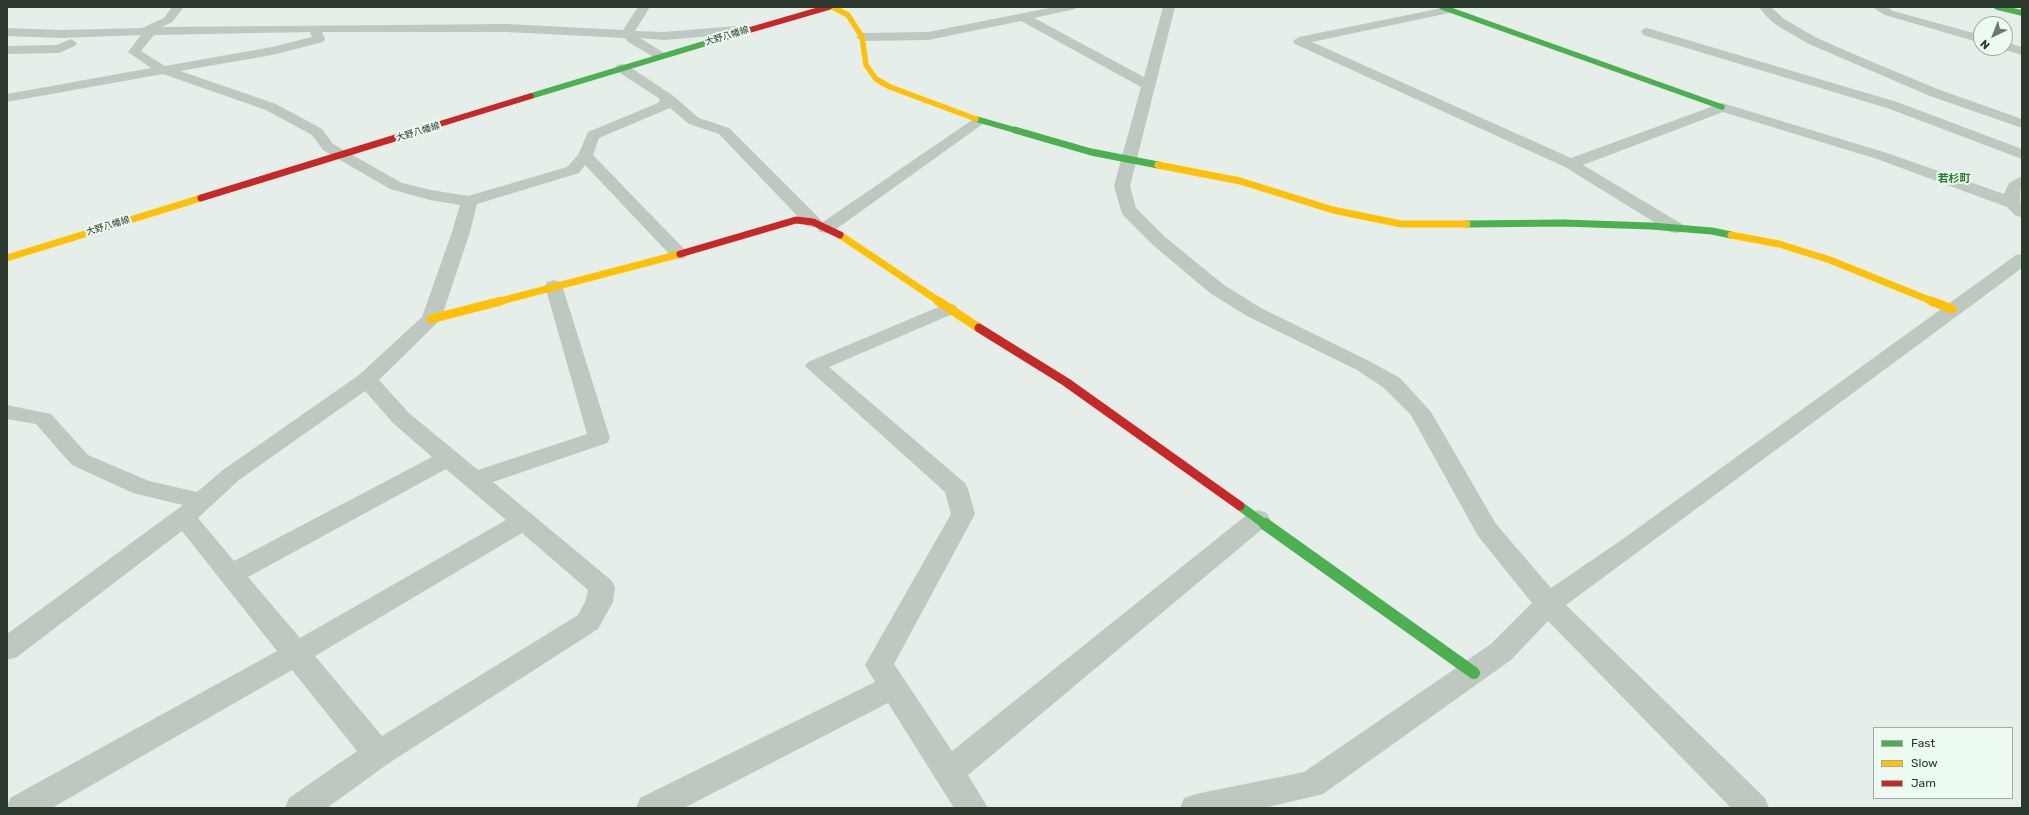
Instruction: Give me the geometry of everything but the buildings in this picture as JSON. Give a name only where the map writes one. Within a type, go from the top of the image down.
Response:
[{"type":"street","points":[[178,7],[168,20],[146,32],[134,52],[165,70],[271,107],[317,132],[328,147],[396,186],[430,195],[469,201],[573,170],[585,156],[593,135],[664,106],[667,98]]},
{"type":"street","points":[[644,7],[641,14],[629,29],[630,34],[632,39],[659,56]]},
{"type":"street","points":[[830,7],[848,15],[862,37],[866,65],[876,79],[890,87],[910,93],[980,121],[1092,152],[1240,181],[1333,210],[1402,224],[1563,223],[1712,231],[1779,244],[1830,260],[1952,309]]},
{"type":"street","name":"大野八幡線","points":[[7,258],[659,56],[748,29],[830,7]]},
{"type":"street","points":[[862,37],[928,36],[1071,7]]},
{"type":"street","points":[[1169,7],[1128,158],[1122,186],[1128,210],[1159,241],[1218,289],[1254,312],[1364,366],[1392,383],[1420,412],[1487,530],[1548,604],[1752,808]]},
{"type":"street","points":[[1765,7],[1770,14],[1780,22],[1813,41],[1935,93],[2022,124]]},
{"type":"street","points":[[1878,7],[1889,13],[1973,37]]},
{"type":"street","points":[[1997,7],[2022,13]]},
{"type":"street","points":[[1676,228],[1571,164],[1299,41],[1446,8],[1722,107],[1882,156],[2017,207]]},
{"type":"street","points":[[1023,17],[1148,85]]},
{"type":"street","points":[[7,98],[40,90],[229,60],[319,39],[314,28]]},
{"type":"street","points":[[7,32],[88,34],[314,28],[506,28],[664,36],[748,29]]},
{"type":"street","points":[[1646,32],[1892,105],[2022,154]]},
{"type":"street","points":[[7,50],[59,49],[88,34]]},
{"type":"street","points":[[622,68],[667,98],[694,121],[724,131],[820,225]]},
{"type":"street","points":[[1571,164],[1722,107]]},
{"type":"street","points":[[820,225],[980,121]]},
{"type":"street","points":[[585,156],[679,254]]},
{"type":"street","points":[[2017,207],[2012,196],[2016,186],[2022,181]]},
{"type":"street","points":[[7,649],[193,509],[231,475],[367,380],[431,319],[461,232],[469,201]]},
{"type":"street","points":[[431,319],[679,254],[796,220],[820,225],[838,234],[948,309],[1066,382],[1474,673]]},
{"type":"street","points":[[1196,808],[1312,784],[1474,673],[1502,652],[1548,604],[1668,519],[2022,259]]},
{"type":"street","points":[[474,480],[599,438],[554,286]]},
{"type":"street","points":[[948,309],[815,366],[956,489],[963,514],[879,665],[972,808]]},
{"type":"street","points":[[301,808],[378,754],[588,622],[599,602],[602,587],[400,418],[367,380]]},
{"type":"street","points":[[7,412],[43,420],[80,460],[193,509],[231,574],[378,754]]},
{"type":"street","points":[[231,574],[448,458]]},
{"type":"street","points":[[949,772],[1258,520]]},
{"type":"street","points":[[22,808],[296,653],[523,521]]},
{"type":"street","points":[[652,808],[893,687]]},
{"type":"traffic: fast","points":[[1442,7],[1722,107]]},
{"type":"traffic: fast","points":[[1997,7],[2022,13]]},
{"type":"traffic: fast","points":[[531,96],[743,32]]},
{"type":"traffic: fast","points":[[976,119],[1091,152],[1158,165]]},
{"type":"traffic: fast","points":[[1467,224],[1563,223],[1651,226],[1712,231],[1731,235]]},
{"type":"traffic: fast","points":[[1240,506],[1474,673]]},
{"type":"traffic: slow","points":[[832,7],[848,15],[862,37],[866,65],[876,79],[890,87],[910,93],[976,119]]},
{"type":"traffic: slow","points":[[1158,165],[1240,181],[1333,210],[1401,224],[1467,224]]},
{"type":"traffic: slow","points":[[7,258],[201,198]]},
{"type":"traffic: slow","points":[[840,235],[979,328]]},
{"type":"traffic: slow","points":[[1731,235],[1779,244],[1830,260],[1952,309]]},
{"type":"traffic: slow","points":[[431,319],[680,254]]},
{"type":"traffic: jam","points":[[743,32],[829,7]]},
{"type":"traffic: jam","points":[[201,198],[531,96]]},
{"type":"traffic: jam","points":[[680,254],[796,220],[813,222],[840,235]]},
{"type":"traffic: jam","points":[[979,328],[1066,382],[1240,506]]},
{"type":"district","name":"若杉町","points":[[1954,179]]}]
